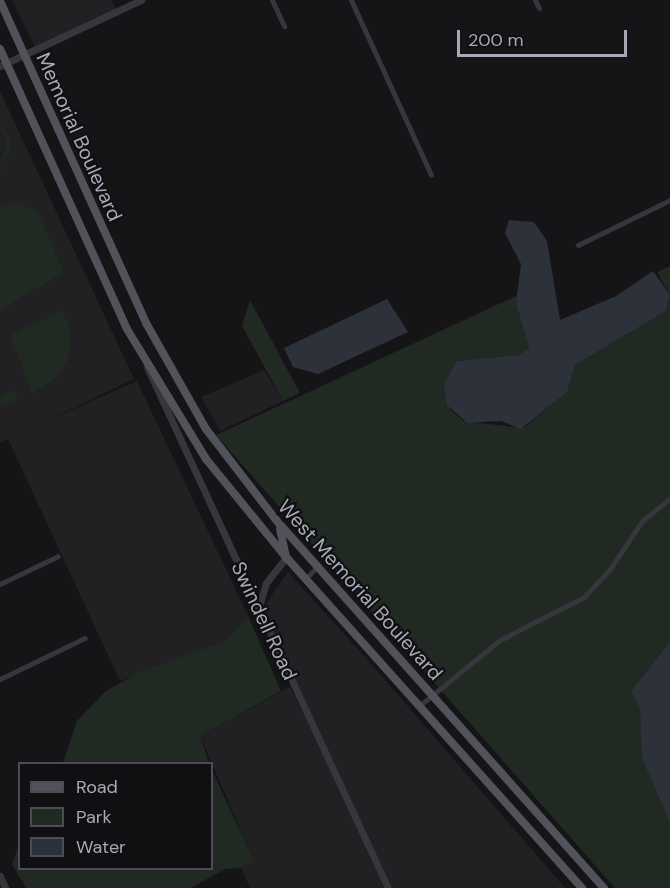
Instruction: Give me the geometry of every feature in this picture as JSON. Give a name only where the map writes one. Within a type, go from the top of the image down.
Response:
[{"type":"main road","name":"Memorial Boulevard","points":[[0,1],[129,287]]},
{"type":"main road","name":"Memorial Boulevard","points":[[0,49],[3,65],[112,298]]},
{"type":"main road","name":"West Memorial Boulevard","points":[[129,287],[206,429],[276,520],[604,888]]},
{"type":"main road","name":"West Memorial Boulevard","points":[[112,298],[141,354],[216,473],[305,579],[582,888]]},
{"type":"main road","points":[[276,520],[286,557]]},
{"type":"street","points":[[3,65],[141,0]]},
{"type":"street","points":[[272,0],[284,26]]},
{"type":"street","points":[[351,0],[430,175]]},
{"type":"street","points":[[535,0],[539,8]]},
{"type":"street","points":[[578,245],[670,200]]},
{"type":"street","name":"Swindell Road","points":[[141,354],[388,888]]},
{"type":"street","points":[[419,706],[500,640],[584,597],[610,569],[642,521],[670,498]]},
{"type":"street","points":[[0,584],[58,556]]},
{"type":"street","points":[[259,610],[266,583],[286,557]]},
{"type":"street","points":[[305,579],[317,567]]},
{"type":"street","points":[[247,584],[256,588],[266,583]]},
{"type":"street","points":[[0,679],[85,639]]},
{"type":"street","points":[[0,876],[5,888]]},
{"type":"shaded area","points":[[12,0],[112,0],[116,9],[35,47]]},
{"type":"shaded area","points":[[0,91],[134,379],[44,422],[137,381],[248,616],[223,642],[120,681],[8,439],[0,442]]},
{"type":"shaded area","points":[[264,370],[283,401],[220,431],[201,397]]},
{"type":"shaded area","points":[[288,572],[374,667],[565,888],[392,888],[262,609]]},
{"type":"shaded area","points":[[290,687],[384,888],[250,888],[241,868],[254,861],[200,736]]},
{"type":"green space","points":[[0,118],[12,145],[0,170],[6,145]]},
{"type":"green space","points":[[16,202],[37,211],[64,272],[0,310],[0,208]]},
{"type":"green space","points":[[670,266],[670,295],[657,272]]},
{"type":"green space","points":[[516,296],[529,348],[519,355],[457,361],[445,389],[451,410],[463,421],[524,428],[567,391],[575,365],[666,311],[670,298],[670,888],[615,888],[216,435]]},
{"type":"green space","points":[[250,300],[300,393],[283,401],[242,326]]},
{"type":"green space","points":[[63,311],[71,334],[68,359],[56,378],[32,393],[10,335]]},
{"type":"green space","points":[[14,390],[18,399],[0,407],[0,397]]},
{"type":"green space","points":[[248,616],[281,691],[200,736],[209,762],[63,762],[77,721],[106,691],[142,671],[223,642]]},
{"type":"green space","points":[[213,772],[254,861],[241,868],[226,869],[190,888],[26,888],[12,864],[18,848],[18,870],[213,870]]},
{"type":"water","points":[[509,220],[534,222],[547,241],[560,320],[616,296],[653,271],[670,295],[666,311],[575,365],[567,392],[521,429],[501,421],[467,423],[447,405],[444,384],[457,361],[519,355],[529,348],[516,303],[521,264],[505,233]]},
{"type":"water","points":[[387,299],[408,332],[318,374],[293,367],[284,348]]},
{"type":"water","points":[[670,642],[670,823],[642,758],[640,708],[631,691]]}]
